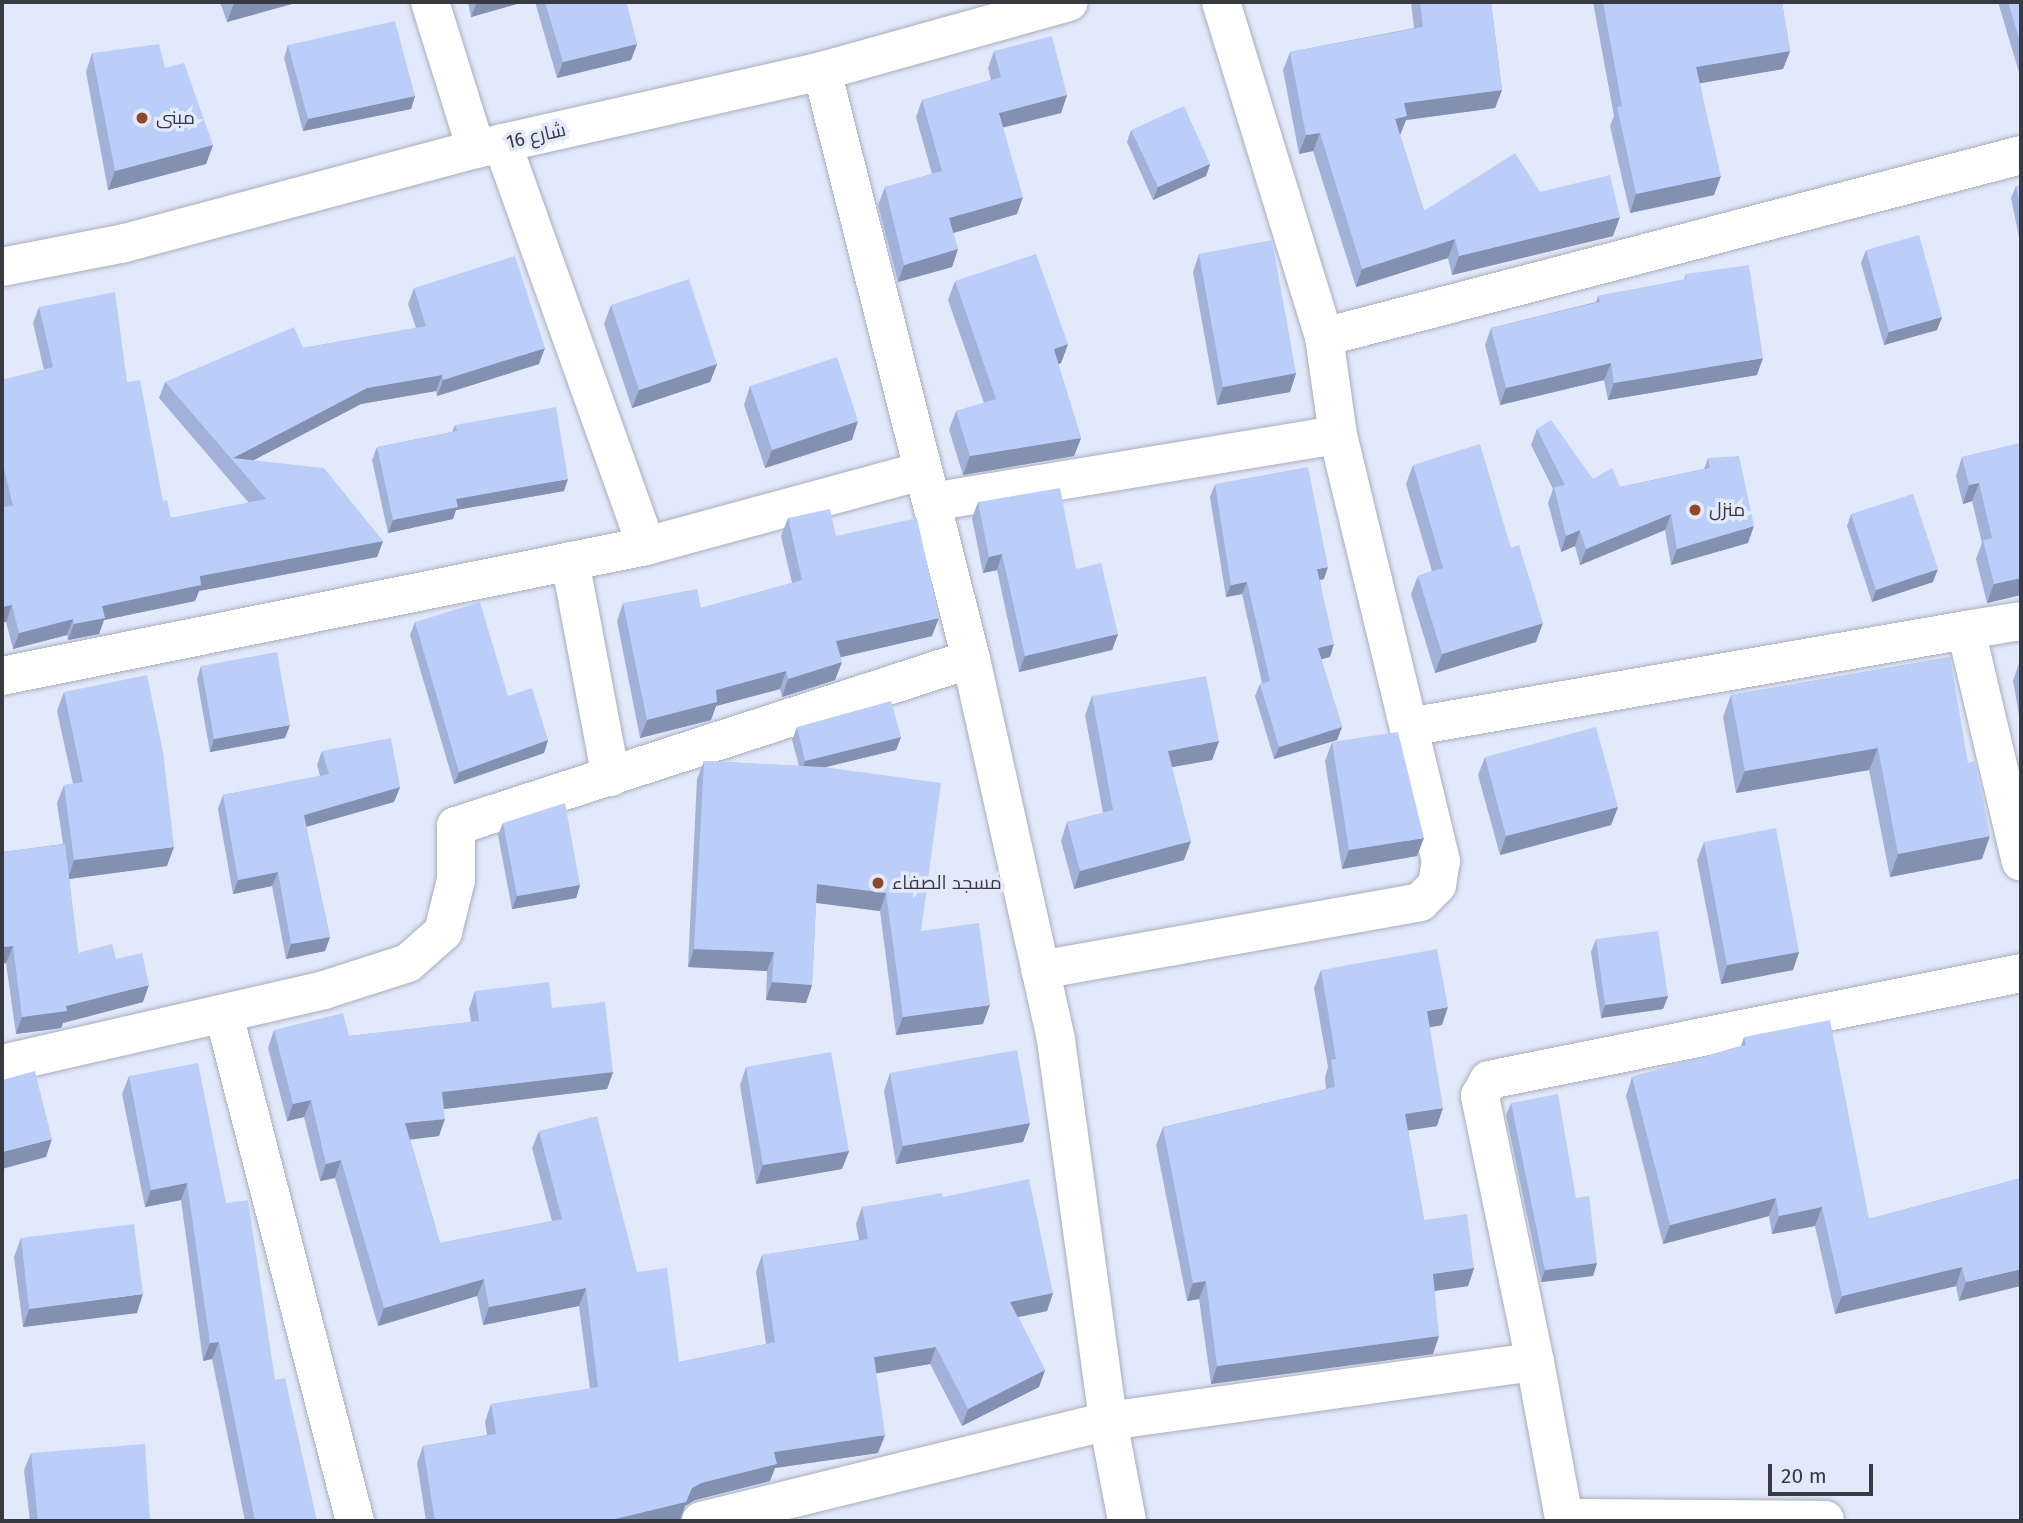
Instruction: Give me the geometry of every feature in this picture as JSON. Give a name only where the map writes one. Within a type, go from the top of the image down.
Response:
[{"type":"street","points":[[430,2],[646,545]]},
{"type":"street","name":"شارع 16","points":[[2,267],[125,243],[489,146],[822,71],[1069,2]]},
{"type":"street","points":[[1041,970],[1420,902],[1437,885],[1441,860],[1338,435],[1324,337],[1222,2]]},
{"type":"street","points":[[822,71],[971,659],[1056,1040],[1108,1421],[1127,1521]]},
{"type":"street","points":[[1324,337],[2021,155]]},
{"type":"street","points":[[2,676],[927,487],[1338,435]]},
{"type":"street","points":[[570,561],[611,777]]},
{"type":"street","points":[[1409,727],[2021,621]]},
{"type":"street","points":[[1966,630],[2021,862]]},
{"type":"street","points":[[2,1064],[224,1015],[408,963],[443,932],[456,880],[456,827],[971,659]]},
{"type":"street","points":[[1825,1520],[1564,1520],[1535,1362],[1480,1096],[1489,1080],[2021,973]]},
{"type":"street","points":[[224,1015],[355,1521]]},
{"type":"street","points":[[701,1521],[1108,1421],[1535,1362]]},
{"type":"building","points":[[545,2],[626,2],[637,44],[563,62]]},
{"type":"building","points":[[1420,2],[1491,2],[1502,90],[1404,103],[1407,116],[1395,119],[1424,211],[1515,153],[1540,192],[1610,175],[1620,217],[1459,256],[1455,239],[1362,269],[1320,133],[1306,135],[1290,52],[1423,27]]},
{"type":"building","points":[[1603,2],[1782,2],[1790,51],[1696,67],[1721,176],[1636,194],[1617,107],[1622,106]]},
{"type":"building","points":[[2008,2],[2021,2],[2021,45]]},
{"type":"building","points":[[395,21],[415,96],[308,119],[288,45]]},
{"type":"building","points":[[1052,36],[1067,95],[999,113],[1023,197],[949,218],[958,249],[904,265],[885,187],[942,171],[922,100],[1001,77],[994,51]]},
{"type":"building","name":"مبنى","points":[[159,44],[165,68],[184,63],[213,145],[115,171],[92,53]]},
{"type":"building","points":[[1184,106],[1210,164],[1158,187],[1131,130]]},
{"type":"building","points":[[2021,185],[2021,212],[2016,186]]},
{"type":"building","points":[[1919,235],[1942,317],[1889,332],[1866,250]]},
{"type":"building","points":[[1272,240],[1296,373],[1223,387],[1199,254]]},
{"type":"building","points":[[1036,254],[1068,344],[1054,349],[1081,438],[970,456],[956,411],[996,399],[955,281]]},
{"type":"building","points":[[515,256],[545,348],[443,380],[442,375],[367,388],[233,458],[324,468],[383,541],[200,576],[201,585],[102,606],[105,618],[74,624],[73,619],[19,633],[12,605],[2,607],[2,507],[13,506],[2,460],[2,380],[53,367],[39,307],[115,292],[127,382],[140,380],[163,501],[167,500],[171,518],[266,499],[165,382],[294,327],[303,348],[426,326],[414,288]]},
{"type":"building","points":[[1749,265],[1763,358],[1614,383],[1611,363],[1506,388],[1491,328],[1600,302],[1598,296],[1686,279],[1686,274]]},
{"type":"building","points":[[689,279],[717,364],[639,390],[611,305]]},
{"type":"building","points":[[837,357],[858,421],[772,450],[750,386]]},
{"type":"building","points":[[556,407],[568,479],[456,499],[458,507],[393,520],[377,447],[457,431],[455,425]]},
{"type":"building","points":[[1551,420],[1593,479],[1612,468],[1620,487],[1710,468],[1708,458],[1739,456],[1754,526],[1677,549],[1671,514],[1586,549],[1580,530],[1566,536],[1554,487],[1565,485],[1537,429]]},
{"type":"building","points":[[2021,443],[2021,578],[1994,584],[1983,540],[1992,538],[1979,483],[1969,485],[1962,457]]},
{"type":"building","points":[[1480,444],[1511,548],[1519,545],[1543,623],[1442,654],[1418,576],[1443,568],[1413,465]]},
{"type":"building","points":[[1308,467],[1328,567],[1317,569],[1334,644],[1318,648],[1342,727],[1279,747],[1260,684],[1270,681],[1247,582],[1231,585],[1215,484]]},
{"type":"building","points":[[1060,488],[1076,569],[1101,563],[1118,634],[1025,656],[1002,554],[989,557],[978,502]]},
{"type":"building","points":[[1913,494],[1938,569],[1876,590],[1851,514]]},
{"type":"building","points":[[830,509],[836,536],[917,518],[939,618],[836,641],[842,662],[788,679],[786,671],[716,690],[717,702],[647,720],[623,603],[697,589],[701,608],[802,580],[788,518]]},
{"type":"building","points":[[480,602],[508,696],[532,688],[548,740],[459,772],[415,622]]},
{"type":"building","points":[[277,652],[290,725],[214,739],[201,666]]},
{"type":"building","points":[[1950,657],[1968,763],[1976,761],[1990,836],[1898,854],[1878,748],[1745,771],[1731,695]]},
{"type":"building","points":[[147,675],[163,752],[174,847],[74,860],[64,785],[83,782],[64,692]]},
{"type":"building","points":[[1206,676],[1219,741],[1168,751],[1191,841],[1080,871],[1067,822],[1113,810],[1092,696]]},
{"type":"building","points":[[891,701],[901,737],[805,761],[797,727]]},
{"type":"building","points":[[1596,727],[1618,807],[1506,836],[1485,757]]},
{"type":"building","points":[[1398,732],[1424,838],[1349,850],[1332,742]]},
{"type":"building","points":[[391,738],[400,787],[304,815],[330,937],[291,944],[278,872],[238,880],[223,795],[329,774],[322,751]]},
{"type":"building","points":[[704,761],[823,767],[941,783],[921,931],[979,923],[990,1005],[903,1017],[886,893],[817,884],[812,985],[772,982],[774,952],[694,949]]},
{"type":"building","points":[[565,803],[580,885],[517,896],[503,823]]},
{"type":"building","points":[[1776,828],[1799,952],[1727,965],[1704,842]]},
{"type":"building","points":[[65,844],[78,953],[112,944],[116,959],[142,953],[149,985],[66,1006],[67,1011],[22,1017],[13,946],[2,947],[2,852]]},
{"type":"building","points":[[1658,931],[1668,996],[1605,1005],[1596,939]]},
{"type":"building","points":[[1437,949],[1448,1007],[1427,1011],[1443,1108],[1405,1114],[1424,1220],[1467,1214],[1474,1268],[1433,1274],[1439,1336],[1217,1366],[1206,1281],[1193,1283],[1163,1127],[1335,1087],[1331,1060],[1336,1059],[1321,970]]},
{"type":"building","points":[[549,982],[552,1008],[605,1002],[613,1072],[442,1092],[445,1119],[405,1123],[440,1243],[562,1219],[539,1131],[597,1116],[637,1272],[667,1268],[679,1362],[775,1342],[762,1255],[868,1239],[862,1207],[942,1193],[943,1197],[1029,1179],[1053,1293],[1010,1302],[1045,1370],[968,1409],[936,1347],[874,1357],[885,1435],[774,1452],[777,1464],[701,1483],[692,1488],[686,1502],[607,1521],[435,1521],[423,1446],[496,1434],[491,1404],[598,1387],[586,1288],[489,1307],[484,1279],[384,1308],[341,1160],[326,1164],[311,1100],[293,1104],[274,1030],[343,1013],[349,1036],[479,1021],[475,991]]},
{"type":"building","points":[[1830,1020],[1869,1219],[2021,1178],[2021,1269],[1966,1282],[1962,1267],[1842,1296],[1822,1207],[1779,1216],[1776,1198],[1670,1225],[1632,1077],[1746,1045],[1744,1037]]},
{"type":"building","points":[[1017,1050],[1030,1123],[903,1146],[890,1073]]},
{"type":"building","points":[[831,1052],[849,1151],[763,1165],[746,1067]]},
{"type":"building","points":[[198,1063],[226,1203],[248,1200],[275,1380],[285,1378],[317,1521],[255,1521],[219,1342],[210,1343],[187,1183],[151,1190],[129,1076]]},
{"type":"building","points":[[35,1071],[52,1139],[2,1152],[2,1080]]},
{"type":"building","points":[[1558,1094],[1576,1198],[1589,1196],[1597,1263],[1545,1270],[1511,1103]]},
{"type":"building","points":[[134,1224],[143,1294],[29,1309],[21,1238]]},
{"type":"building","points":[[145,1444],[150,1521],[38,1521],[31,1453]]},
{"type":"place","name":"مبنى","points":[[142,118]]},
{"type":"place","name":"منزل","points":[[1695,510]]},
{"type":"place","name":"مسجد الصفاء","points":[[878,883]]}]
